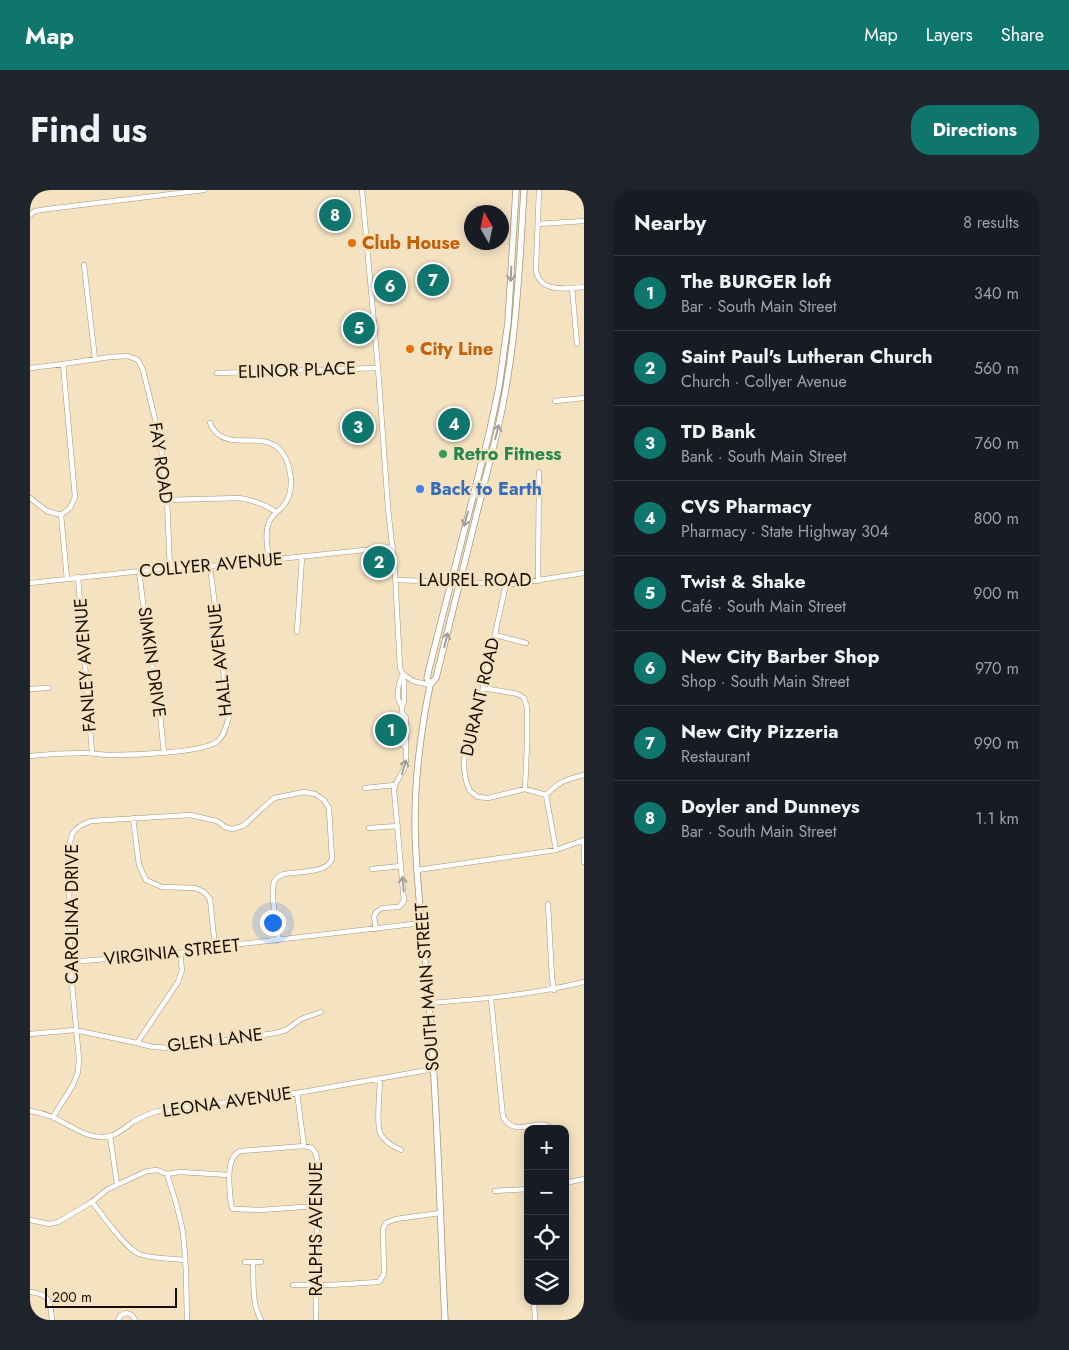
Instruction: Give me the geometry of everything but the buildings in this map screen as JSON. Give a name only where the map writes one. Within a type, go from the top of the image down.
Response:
[{"type":"main road","points":[[430,686],[427,676],[488,434],[500,378],[509,306],[516,190]]},
{"type":"main road","points":[[430,686],[436,678],[498,432],[509,377],[517,312],[524,190]]},
{"type":"main road","name":"SOUTH MAIN STREET","points":[[430,686],[421,732],[416,779],[415,828],[434,1069],[445,1320]]},
{"type":"street","points":[[30,215],[35,211],[48,209],[204,190]]},
{"type":"street","points":[[362,190],[388,508],[396,580],[400,666],[403,674],[413,681],[430,686]]},
{"type":"street","points":[[539,190],[536,268],[538,278],[541,282],[552,287],[584,287]]},
{"type":"street","points":[[538,224],[584,221]]},
{"type":"street","points":[[30,368],[95,359],[84,265]]},
{"type":"street","points":[[572,288],[577,344]]},
{"type":"street","name":"FAY ROAD","points":[[95,359],[128,356],[138,360],[143,370],[160,439],[167,500],[170,568]]},
{"type":"street","points":[[61,515],[70,508],[75,497],[63,364]]},
{"type":"street","name":"ELINOR PLACE","points":[[217,373],[378,368]]},
{"type":"street","points":[[555,401],[584,398]]},
{"type":"street","points":[[210,424],[220,436],[228,439],[261,440],[273,443],[283,452],[289,466],[291,481],[285,504],[269,521],[267,533],[269,560]]},
{"type":"street","points":[[538,581],[539,472]]},
{"type":"street","points":[[30,498],[47,511],[61,515]]},
{"type":"street","points":[[167,500],[239,498],[264,504],[276,512]]},
{"type":"street","points":[[61,515],[67,579]]},
{"type":"street","name":"COLLYER AVENUE","points":[[30,583],[393,547]]},
{"type":"street","points":[[296,632],[302,557]]},
{"type":"street","name":"HALL AVENUE","points":[[30,756],[92,753],[109,755],[164,753],[202,748],[217,742],[224,733],[228,717],[210,566]]},
{"type":"street","name":"SIMKIN DRIVE","points":[[139,572],[148,643],[158,695],[164,753]]},
{"type":"street","name":"LAUREL ROAD","points":[[396,580],[506,584],[584,573]]},
{"type":"street","name":"FANLEY AVENUE","points":[[78,577],[92,753]]},
{"type":"street","name":"DURANT ROAD","points":[[506,584],[483,688],[464,746],[464,767],[468,786],[478,797],[488,798],[526,789]]},
{"type":"street","points":[[495,635],[526,643]]},
{"type":"street","points":[[376,929],[374,917],[376,912],[382,908],[399,907],[403,903],[404,898],[395,785],[405,767],[406,718],[399,703],[398,689],[403,674]]},
{"type":"street","points":[[30,689],[49,688]]},
{"type":"street","points":[[483,688],[518,694],[524,698],[527,707],[528,744],[526,789],[546,795]]},
{"type":"street","points":[[546,795],[564,780],[584,775]]},
{"type":"street","points":[[365,788],[395,785]]},
{"type":"street","name":"CAROLINA DRIVE","points":[[53,1117],[73,1085],[78,1072],[79,1059],[70,962],[69,858],[72,833],[79,825],[91,821],[190,815],[217,821],[225,827],[232,829],[243,826],[274,798],[304,792],[315,794],[324,800],[328,808],[331,862],[323,869],[284,874],[275,880],[272,891],[279,940]]},
{"type":"street","points":[[546,795],[556,850]]},
{"type":"street","points":[[133,818],[138,865],[146,880],[162,887],[196,888],[204,892],[210,898],[215,947]]},
{"type":"street","points":[[368,828],[398,826]]},
{"type":"street","points":[[417,870],[556,850],[584,840],[584,862]]},
{"type":"street","points":[[372,869],[401,866]]},
{"type":"street","points":[[548,904],[554,990]]},
{"type":"street","name":"VIRGINIA STREET","points":[[70,962],[180,953],[215,947],[422,923]]},
{"type":"street","points":[[137,1042],[178,982],[182,970],[180,953]]},
{"type":"street","points":[[429,1003],[491,999],[554,990],[584,982]]},
{"type":"street","points":[[491,999],[502,1117],[511,1126],[524,1126]]},
{"type":"street","name":"GLEN LANE","points":[[30,1034],[75,1030],[153,1047],[171,1048],[276,1033],[286,1030],[301,1019],[321,1012]]},
{"type":"street","name":"LEONA AVENUE","points":[[110,1136],[144,1116],[158,1111],[297,1093],[434,1069]]},
{"type":"street","points":[[380,1078],[378,1127],[381,1135],[392,1146],[402,1150]]},
{"type":"street","points":[[297,1093],[304,1146],[237,1152],[232,1161],[229,1175],[231,1205],[233,1209],[260,1210],[318,1206]]},
{"type":"street","points":[[30,1110],[53,1117],[87,1135],[95,1137],[110,1136],[117,1184]]},
{"type":"street","points":[[535,1125],[548,1125]]},
{"type":"street","name":"RALPHS AVENUE","points":[[304,1146],[312,1148],[316,1154],[318,1164],[316,1320]]},
{"type":"street","points":[[30,1220],[49,1224],[58,1222],[92,1202],[108,1189],[147,1172],[156,1170],[167,1174],[180,1172],[229,1175]]},
{"type":"street","points":[[167,1174],[181,1222],[188,1320]]},
{"type":"street","points":[[569,1182],[584,1180]]},
{"type":"street","points":[[495,1191],[524,1189]]},
{"type":"street","points":[[92,1202],[125,1243],[136,1253],[146,1256],[185,1260]]},
{"type":"street","points":[[294,1285],[316,1286],[379,1282],[384,1274],[383,1229],[386,1223],[396,1219],[440,1213]]},
{"type":"street","points":[[245,1262],[262,1262]]},
{"type":"street","points":[[253,1262],[254,1300],[261,1320]]},
{"type":"street","points":[[30,1292],[47,1297],[52,1320]]},
{"type":"street","points":[[534,1305],[535,1320]]},
{"type":"street","points":[[118,1320],[121,1315],[127,1313],[131,1314],[135,1320]]},
{"type":"place","name":"Doyler and Dunneys","points":[[335,215]]},
{"type":"place","name":"Club House","points":[[352,243]]},
{"type":"place","name":"New City Pizzeria","points":[[433,280]]},
{"type":"place","name":"New City Barber Shop","points":[[390,286]]},
{"type":"place","name":"Twist & Shake","points":[[359,328]]},
{"type":"place","name":"City Line","points":[[410,349]]},
{"type":"place","name":"CVS Pharmacy","points":[[454,424]]},
{"type":"place","name":"TD Bank","points":[[358,427]]},
{"type":"place","name":"Retro Fitness","points":[[443,454]]},
{"type":"place","name":"Back to Earth","points":[[420,489]]},
{"type":"place","name":"Saint Paul's Lutheran Church","points":[[379,562]]},
{"type":"place","name":"The BURGER loft","points":[[391,730]]}]
